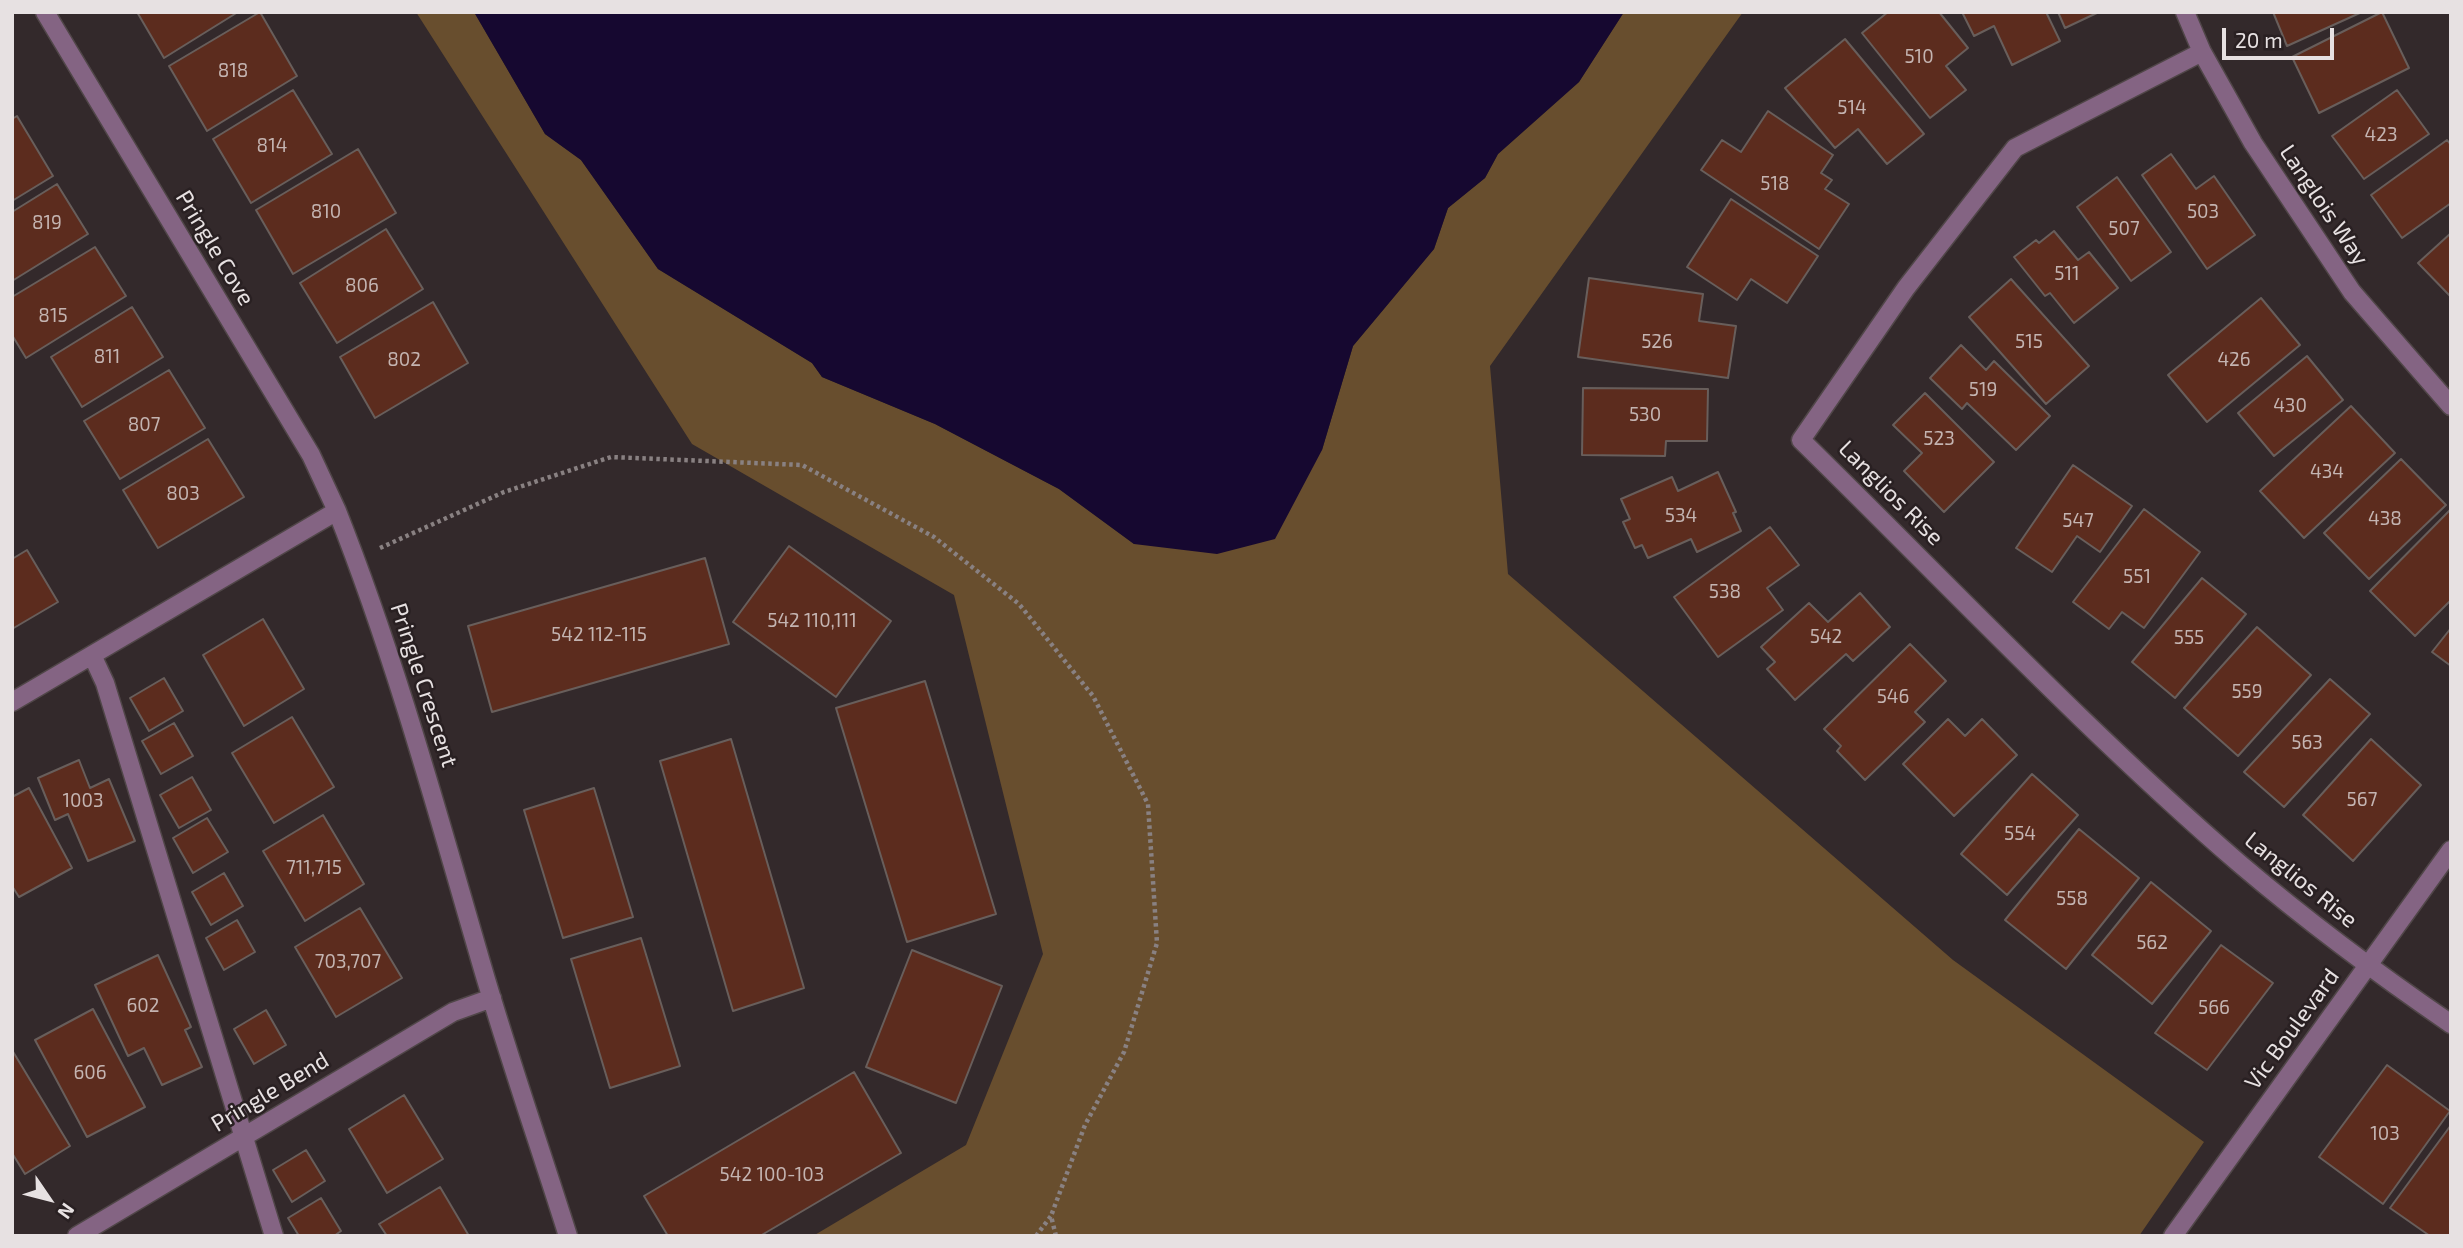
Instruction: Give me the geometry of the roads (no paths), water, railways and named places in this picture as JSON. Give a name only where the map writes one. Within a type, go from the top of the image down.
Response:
[{"type":"street","name":"Pringle Cove","points":[[45,12],[311,455],[337,511]]},
{"type":"street","name":"Langlois Way","points":[[2185,12],[2202,52],[2253,143],[2352,292],[2451,406]]},
{"type":"street","name":"Langlios Rise","points":[[2202,52],[2015,148],[1906,288],[1801,440],[2082,719],[2240,863],[2368,967]]},
{"type":"street","name":"Pringle Crescent","points":[[337,511],[355,555],[432,789],[492,998],[568,1236]]},
{"type":"street","points":[[12,702],[337,511]]},
{"type":"street","points":[[92,655],[109,696],[274,1236]]},
{"type":"street","name":"Vic Boulevard","points":[[2173,1236],[2451,850]]},
{"type":"street","points":[[2368,967],[2451,1024]]},
{"type":"street","name":"Pringle Bend","points":[[77,1236],[453,1012],[492,998]]}]
